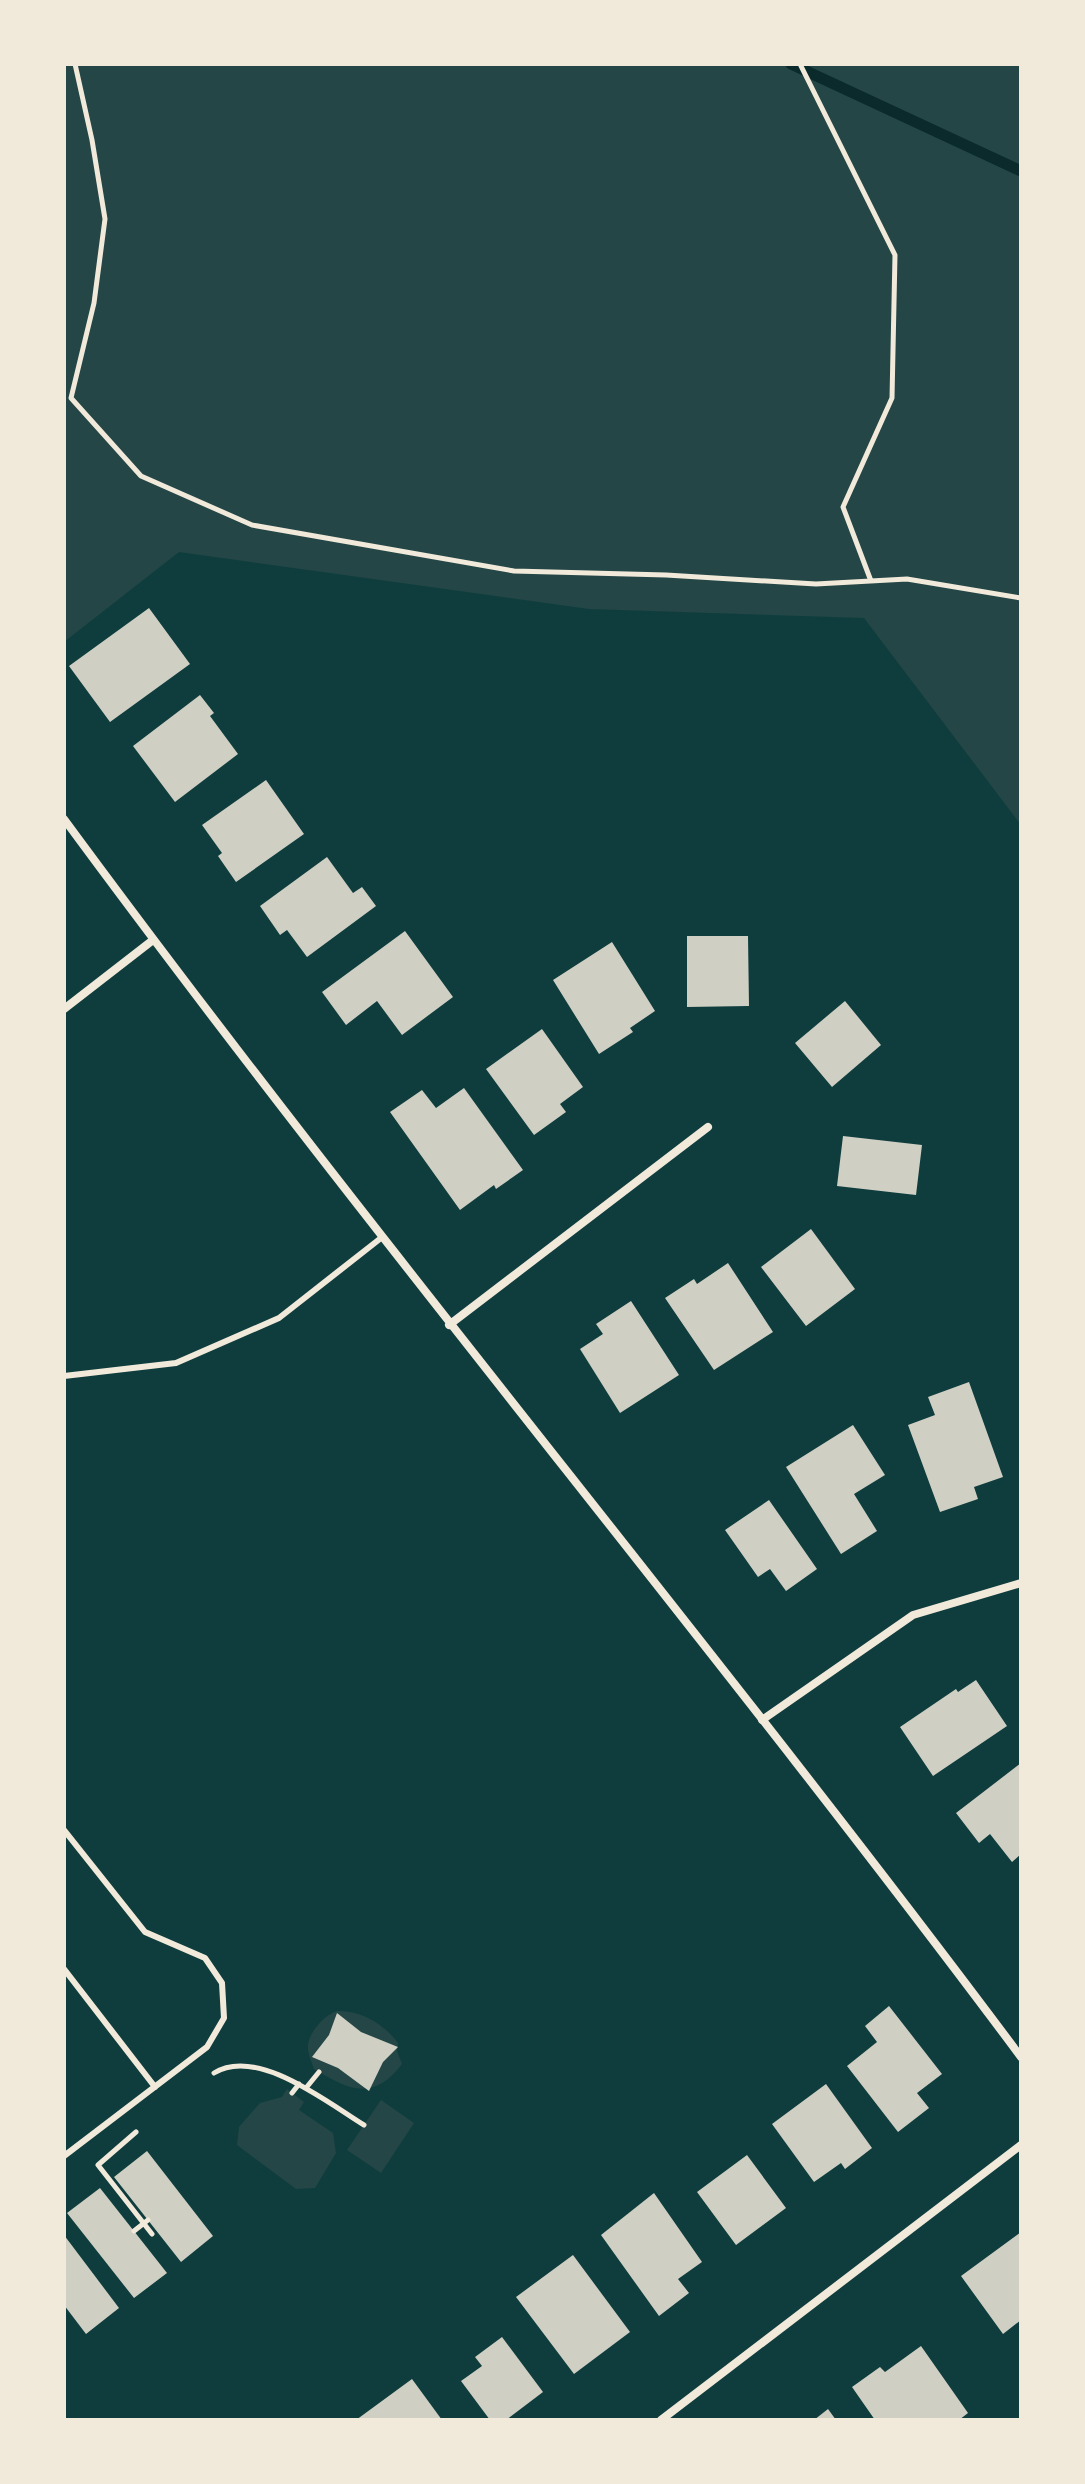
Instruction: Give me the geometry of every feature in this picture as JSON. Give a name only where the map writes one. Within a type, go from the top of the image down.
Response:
[{"type":"street","points":[[64,819],[381,1238],[923,1925],[1021,2057]]},
{"type":"street","points":[[64,1009],[153,940]]},
{"type":"street","points":[[449,1325],[708,1127]]},
{"type":"street","points":[[762,1720],[913,1615],[1021,1583]]},
{"type":"street","points":[[661,2420],[1021,2145]]},
{"type":"lane","points":[[64,1376],[176,1363],[279,1318],[381,1238]]},
{"type":"lane","points":[[64,1830],[145,1932],[205,1958],[222,1983],[224,2018],[207,2047],[64,2156]]},
{"type":"lane","points":[[64,1969],[155,2087]]},
{"type":"path","points":[[75,64],[105,219],[94,303],[71,398],[141,476],[252,525],[514,571],[666,575],[816,584],[907,579],[1021,598]]},
{"type":"path","points":[[800,64],[895,255],[892,398],[843,507],[871,581]]},
{"type":"path","points":[[206,2079],[218,2070],[231,2066],[279,2075],[306,2088],[364,2125]]},
{"type":"path","points":[[306,2088],[319,2072]]},
{"type":"path","points":[[292,2093],[299,2084]]},
{"type":"path","points":[[147,2123],[98,2165],[146,2222],[152,2234]]},
{"type":"path","points":[[134,2231],[146,2222]]},
{"type":"shaded area","points":[[64,64],[1021,64],[1021,825],[864,618],[589,609],[179,552],[64,642]]},
{"type":"shaded area","points":[[337,2011],[355,2013],[371,2020],[398,2043],[397,2051],[402,2064],[381,2084],[371,2088],[350,2087],[314,2069],[308,2051],[310,2037],[322,2021]]},
{"type":"shaded area","points":[[287,2089],[304,2102],[299,2110],[333,2133],[336,2153],[315,2188],[296,2189],[237,2145],[239,2127],[260,2103],[282,2097]]},
{"type":"shaded area","points":[[381,2100],[414,2123],[381,2173],[347,2150]]},
{"type":"building","points":[[149,608],[190,664],[110,722],[69,666]]},
{"type":"building","points":[[200,695],[214,713],[210,716],[238,754],[175,802],[133,746]]},
{"type":"building","points":[[266,780],[304,834],[236,882],[218,856],[222,853],[202,825]]},
{"type":"building","points":[[327,857],[353,893],[362,887],[376,906],[307,957],[287,930],[280,935],[260,906]]},
{"type":"building","points":[[405,931],[453,997],[402,1035],[377,1001],[346,1025],[322,992]]},
{"type":"building","points":[[687,936],[748,936],[749,1006],[687,1007]]},
{"type":"building","points":[[612,942],[655,1011],[630,1028],[633,1032],[599,1054],[553,980]]},
{"type":"building","points":[[845,1001],[881,1045],[832,1087],[795,1043]]},
{"type":"building","points":[[542,1029],[583,1087],[560,1104],[566,1112],[534,1135],[486,1069]]},
{"type":"building","points":[[464,1088],[523,1170],[496,1189],[494,1185],[460,1210],[390,1112],[422,1090],[436,1108]]},
{"type":"building","points":[[843,1136],[922,1145],[916,1195],[837,1186]]},
{"type":"building","points":[[811,1229],[855,1289],[806,1326],[761,1267]]},
{"type":"building","points":[[728,1263],[773,1332],[714,1370],[665,1298],[694,1279],[697,1284]]},
{"type":"building","points":[[631,1301],[679,1375],[620,1413],[580,1349],[603,1334],[596,1324]]},
{"type":"building","points":[[969,1382],[1003,1477],[974,1487],[978,1499],[940,1512],[908,1425],[935,1415],[928,1397]]},
{"type":"building","points":[[853,1425],[885,1475],[854,1494],[877,1531],[841,1554],[786,1467]]},
{"type":"building","points":[[769,1500],[817,1569],[786,1591],[770,1569],[758,1577],[725,1530]]},
{"type":"building","points":[[976,1680],[1007,1726],[933,1776],[900,1727],[956,1689],[958,1692]]},
{"type":"building","points":[[1021,1763],[1021,1854],[1012,1862],[990,1834],[979,1843],[956,1813]]},
{"type":"building","points":[[889,2006],[942,2074],[917,2093],[929,2108],[898,2132],[847,2066],[877,2042],[865,2026]]},
{"type":"building","points":[[337,2013],[361,2032],[398,2047],[383,2062],[369,2091],[338,2068],[312,2057],[329,2035]]},
{"type":"building","points":[[826,2084],[872,2148],[845,2169],[841,2163],[814,2182],[772,2124]]},
{"type":"building","points":[[147,2151],[213,2236],[181,2262],[114,2177]]},
{"type":"building","points":[[747,2155],[786,2208],[736,2245],[697,2192]]},
{"type":"building","points":[[100,2188],[167,2273],[134,2298],[67,2213]]},
{"type":"building","points":[[654,2193],[702,2262],[678,2279],[689,2293],[659,2316],[601,2235]]},
{"type":"building","points":[[1021,2232],[1021,2320],[1003,2334],[961,2276]]},
{"type":"building","points":[[64,2235],[119,2308],[86,2334],[64,2305]]},
{"type":"building","points":[[573,2255],[630,2332],[574,2374],[516,2297]]},
{"type":"building","points":[[502,2337],[543,2392],[506,2420],[490,2420],[461,2381],[482,2366],[475,2357]]},
{"type":"building","points":[[921,2346],[968,2413],[959,2420],[875,2420],[852,2387],[880,2367],[885,2372]]},
{"type":"building","points":[[412,2379],[442,2420],[356,2420]]},
{"type":"building","points":[[828,2409],[836,2420],[814,2420]]},
{"type":"waterway","points":[[791,64],[1021,171]]}]
